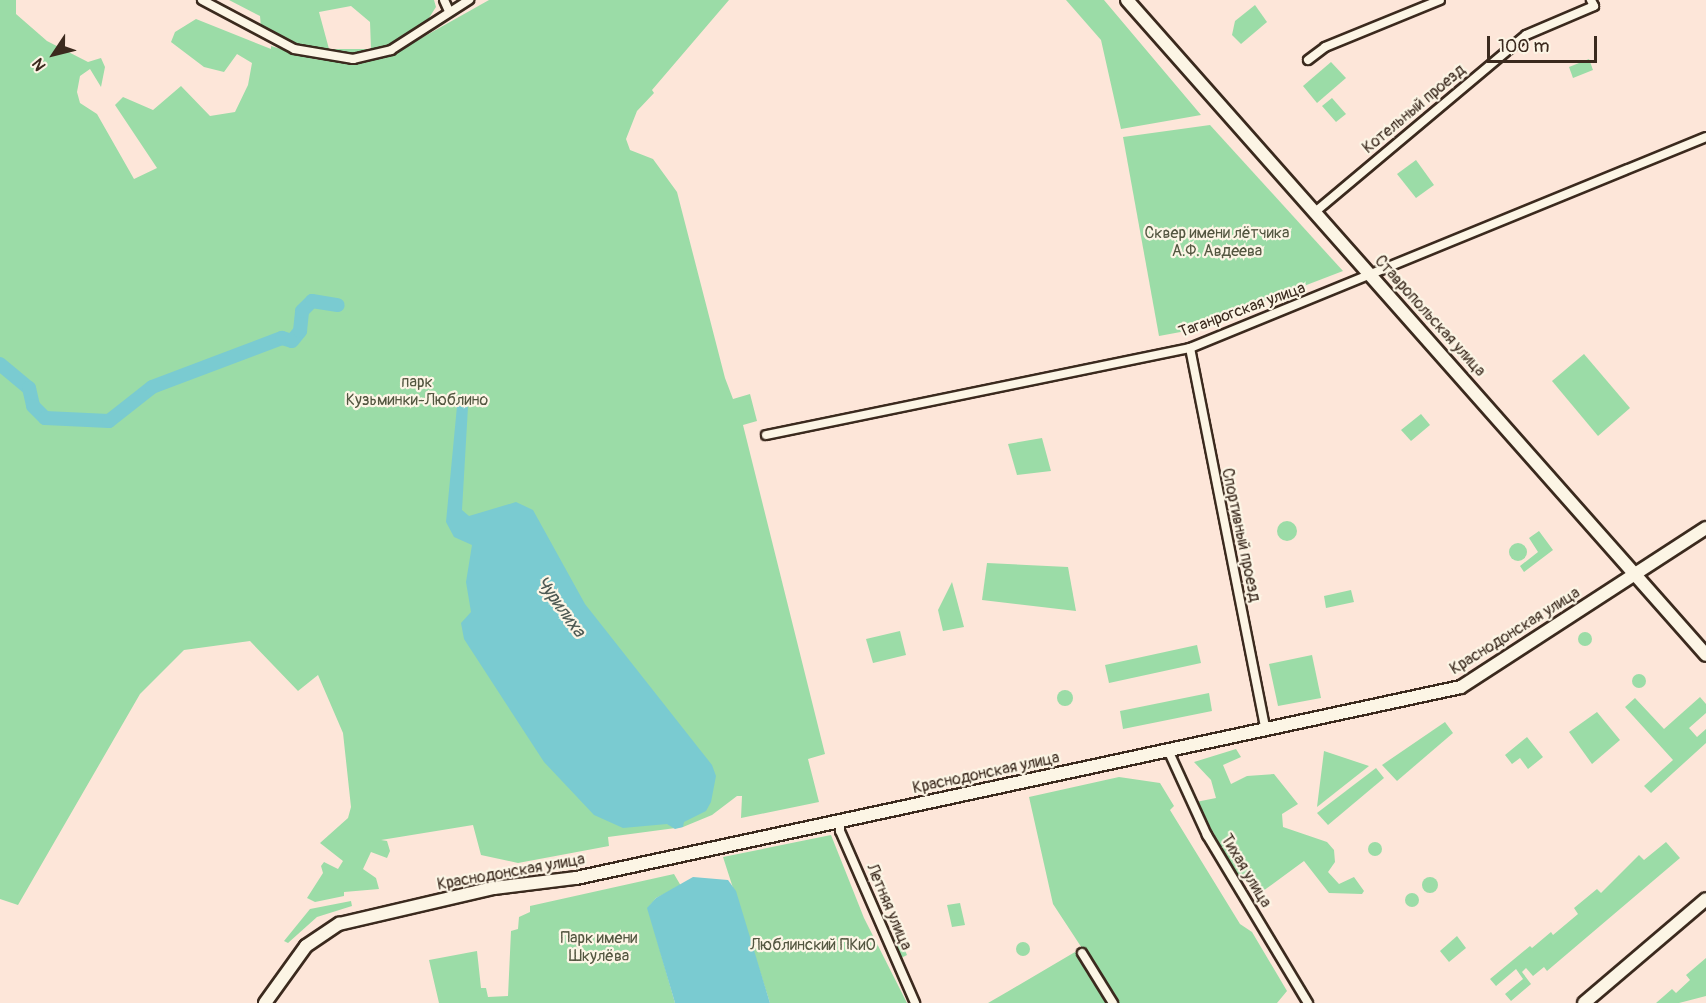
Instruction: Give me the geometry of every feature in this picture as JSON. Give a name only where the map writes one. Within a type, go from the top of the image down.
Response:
[{"type":"main road","name":"Ставропольская улица","points":[[1126,0],[1706,655]]},
{"type":"main road","name":"Краснодонская улица","points":[[265,1003],[306,946],[339,924],[494,888],[576,878],[1461,687],[1706,528]]},
{"type":"main road","points":[[1584,1003],[1706,898]]},
{"type":"street","points":[[202,0],[294,49],[345,58],[385,53],[469,0]]},
{"type":"street","points":[[444,0],[450,11]]},
{"type":"street","points":[[1308,60],[1325,47],[1440,0]]},
{"type":"street","name":"Котельный проезд","points":[[1315,212],[1526,35],[1594,6],[1591,0]]},
{"type":"street","name":"Таганрогская улица","points":[[766,435],[1190,348],[1706,137]]},
{"type":"street","name":"Спортивный проезд","points":[[1190,348],[1265,728]]},
{"type":"street","name":"Тихая улица","points":[[1168,750],[1207,835],[1308,1003]]},
{"type":"street","name":"Летняя улица","points":[[840,820],[840,831],[915,1003]]},
{"type":"street","points":[[1082,953],[1113,1003]]},
{"type":"green space","name":"парк Кузьминки-Люблино","points":[[0,0],[16,0],[16,14],[47,41],[88,62],[101,58],[105,67],[101,87],[90,69],[80,76],[77,92],[80,103],[97,114],[134,179],[157,168],[115,105],[123,97],[153,110],[181,86],[210,116],[235,112],[248,85],[252,63],[237,54],[224,72],[204,67],[171,42],[175,32],[196,19],[271,49],[271,46],[314,59],[361,63],[393,54],[489,0],[729,0],[652,90],[654,93],[637,111],[626,139],[630,150],[653,159],[677,192],[725,378],[733,399],[750,394],[757,421],[743,425],[825,754],[808,759],[819,802],[741,818],[742,796],[737,796],[712,815],[683,827],[608,837],[609,846],[518,863],[481,855],[473,825],[381,840],[387,841],[390,851],[387,858],[371,852],[363,869],[376,878],[379,889],[344,892],[344,896],[315,902],[307,898],[323,873],[321,866],[324,862],[338,869],[343,861],[320,843],[348,818],[351,807],[343,733],[318,675],[298,691],[250,641],[184,650],[140,694],[18,905],[0,899]]},
{"type":"green space","points":[[229,0],[434,0],[436,7],[427,21],[395,43],[353,55],[296,45],[261,27],[260,16]],"holes":[[[351,6],[370,22],[371,49],[329,49],[319,12]]]},
{"type":"green space","points":[[1066,0],[1104,0],[1201,115],[1121,129],[1101,40]]},
{"type":"green space","points":[[1255,5],[1267,22],[1241,44],[1232,35],[1235,21]]},
{"type":"green space","points":[[1589,59],[1593,70],[1573,78],[1569,67]]},
{"type":"green space","points":[[1331,62],[1346,78],[1317,103],[1303,86]]},
{"type":"green space","points":[[1332,98],[1346,114],[1336,122],[1322,106]]},
{"type":"green space","name":"Сквер имени лётчика А.Ф. Авдеева","points":[[1210,125],[1343,271],[1186,331],[1159,336],[1123,137]]},
{"type":"green space","points":[[1416,160],[1434,185],[1416,198],[1397,174]]},
{"type":"green space","points":[[1584,354],[1630,408],[1598,436],[1552,381]]},
{"type":"green space","points":[[1421,414],[1430,425],[1411,441],[1401,430]]},
{"type":"green space","points":[[1042,438],[1051,471],[1017,475],[1008,444]]},
{"type":"green space","points":[[1287,521],[1294,524],[1297,531],[1294,538],[1287,541],[1280,538],[1277,531],[1280,524]]},
{"type":"green space","points":[[1539,531],[1553,550],[1524,572],[1520,566],[1538,552],[1529,538]]},
{"type":"green space","points":[[1514,543],[1522,543],[1527,548],[1525,559],[1514,561],[1509,556],[1509,548]]},
{"type":"green space","points":[[987,563],[1068,567],[1076,611],[982,600]]},
{"type":"green space","points":[[952,582],[964,627],[943,631],[938,610]]},
{"type":"green space","points":[[1351,590],[1354,602],[1326,608],[1324,596]]},
{"type":"green space","points":[[900,631],[906,655],[873,663],[866,639]]},
{"type":"green space","points":[[1585,632],[1590,634],[1592,639],[1590,644],[1585,646],[1580,644],[1578,639],[1580,634]]},
{"type":"green space","points":[[1197,645],[1201,663],[1109,683],[1105,665]]},
{"type":"green space","points":[[1312,655],[1321,698],[1278,706],[1269,664]]},
{"type":"green space","points":[[1636,674],[1642,674],[1646,681],[1642,688],[1636,688],[1632,684],[1632,678]]},
{"type":"green space","points":[[1065,690],[1073,698],[1065,706],[1057,698]]},
{"type":"green space","points":[[1209,693],[1212,711],[1123,729],[1120,711]]},
{"type":"green space","points":[[1700,697],[1706,704],[1706,713],[1689,728],[1697,737],[1706,729],[1706,743],[1651,793],[1644,786],[1673,760],[1625,707],[1635,698],[1664,729]]},
{"type":"green space","points":[[1597,712],[1620,740],[1592,764],[1569,732]]},
{"type":"green space","points":[[1445,722],[1453,733],[1397,781],[1382,765]]},
{"type":"green space","points":[[1527,737],[1543,757],[1528,769],[1520,758],[1512,764],[1505,755]]},
{"type":"green space","points":[[1236,749],[1241,757],[1223,765],[1231,784],[1247,776],[1274,774],[1298,804],[1282,814],[1283,827],[1327,842],[1334,850],[1335,862],[1328,872],[1339,884],[1354,877],[1364,891],[1362,894],[1329,893],[1304,861],[1263,891],[1257,882],[1240,880],[1196,802],[1216,798],[1211,780],[1194,762]]},
{"type":"green space","points":[[1324,751],[1369,766],[1317,807]]},
{"type":"green space","points":[[1376,768],[1384,778],[1328,825],[1317,813]]},
{"type":"green space","points":[[1119,777],[1160,783],[1174,806],[1170,810],[1240,924],[1252,932],[1287,991],[1277,1003],[1118,1003],[1053,904],[1029,797]]},
{"type":"green space","name":"Люблинский ПКиО","points":[[831,835],[864,918],[907,1003],[770,1003],[723,857]]},
{"type":"green space","points":[[1372,842],[1378,842],[1382,849],[1378,856],[1372,856],[1368,852],[1368,846]]},
{"type":"green space","points":[[1666,842],[1680,858],[1547,971],[1544,967],[1533,976],[1526,968],[1522,972],[1531,984],[1511,1001],[1505,994],[1523,979],[1516,969],[1496,986],[1490,979],[1530,946],[1532,948],[1551,932],[1553,935],[1578,914],[1574,908],[1597,889],[1601,893],[1639,855],[1644,860]]},
{"type":"green space","name":"Парк имени Шкулёва","points":[[674,874],[681,886],[656,898],[648,908],[675,1003],[439,1003],[429,960],[477,951],[481,988],[486,988],[488,997],[508,996],[511,931],[518,929],[519,917],[530,912],[530,906]]},
{"type":"green space","points":[[1430,877],[1438,885],[1430,893],[1422,885]]},
{"type":"green space","points":[[1409,893],[1415,893],[1419,900],[1415,907],[1409,907],[1405,903],[1405,897]]},
{"type":"green space","points":[[351,901],[352,906],[317,917],[288,943],[284,941],[310,909]]},
{"type":"green space","points":[[960,903],[965,925],[952,927],[947,905]]},
{"type":"green space","points":[[1457,936],[1466,948],[1449,962],[1440,951]]},
{"type":"green space","points":[[900,938],[907,955],[899,959],[892,941]]},
{"type":"green space","points":[[1023,942],[1028,944],[1030,949],[1028,954],[1023,956],[1018,954],[1016,949],[1018,944]]},
{"type":"green space","points":[[1075,952],[1108,1003],[988,1003],[1007,992]]},
{"type":"green space","points":[[1706,958],[1706,996],[1679,1003],[1656,1003],[1672,989],[1676,993],[1690,980],[1686,975]]},
{"type":"water","points":[[461,403],[468,407],[462,510],[469,516],[516,502],[533,510],[585,604],[712,765],[716,776],[711,802],[706,811],[684,822],[683,827],[675,829],[667,824],[623,828],[594,815],[544,762],[464,639],[461,623],[471,612],[466,582],[472,545],[454,537],[446,522],[457,406]]},
{"type":"water","points":[[693,877],[728,880],[736,891],[770,1003],[675,1003],[647,908],[656,898]]},
{"type":"waterway","name":"Чурилиха","points":[[0,364],[29,388],[33,406],[45,418],[109,421],[152,387],[282,338],[292,341],[300,331],[302,311],[312,301],[338,305]]}]
